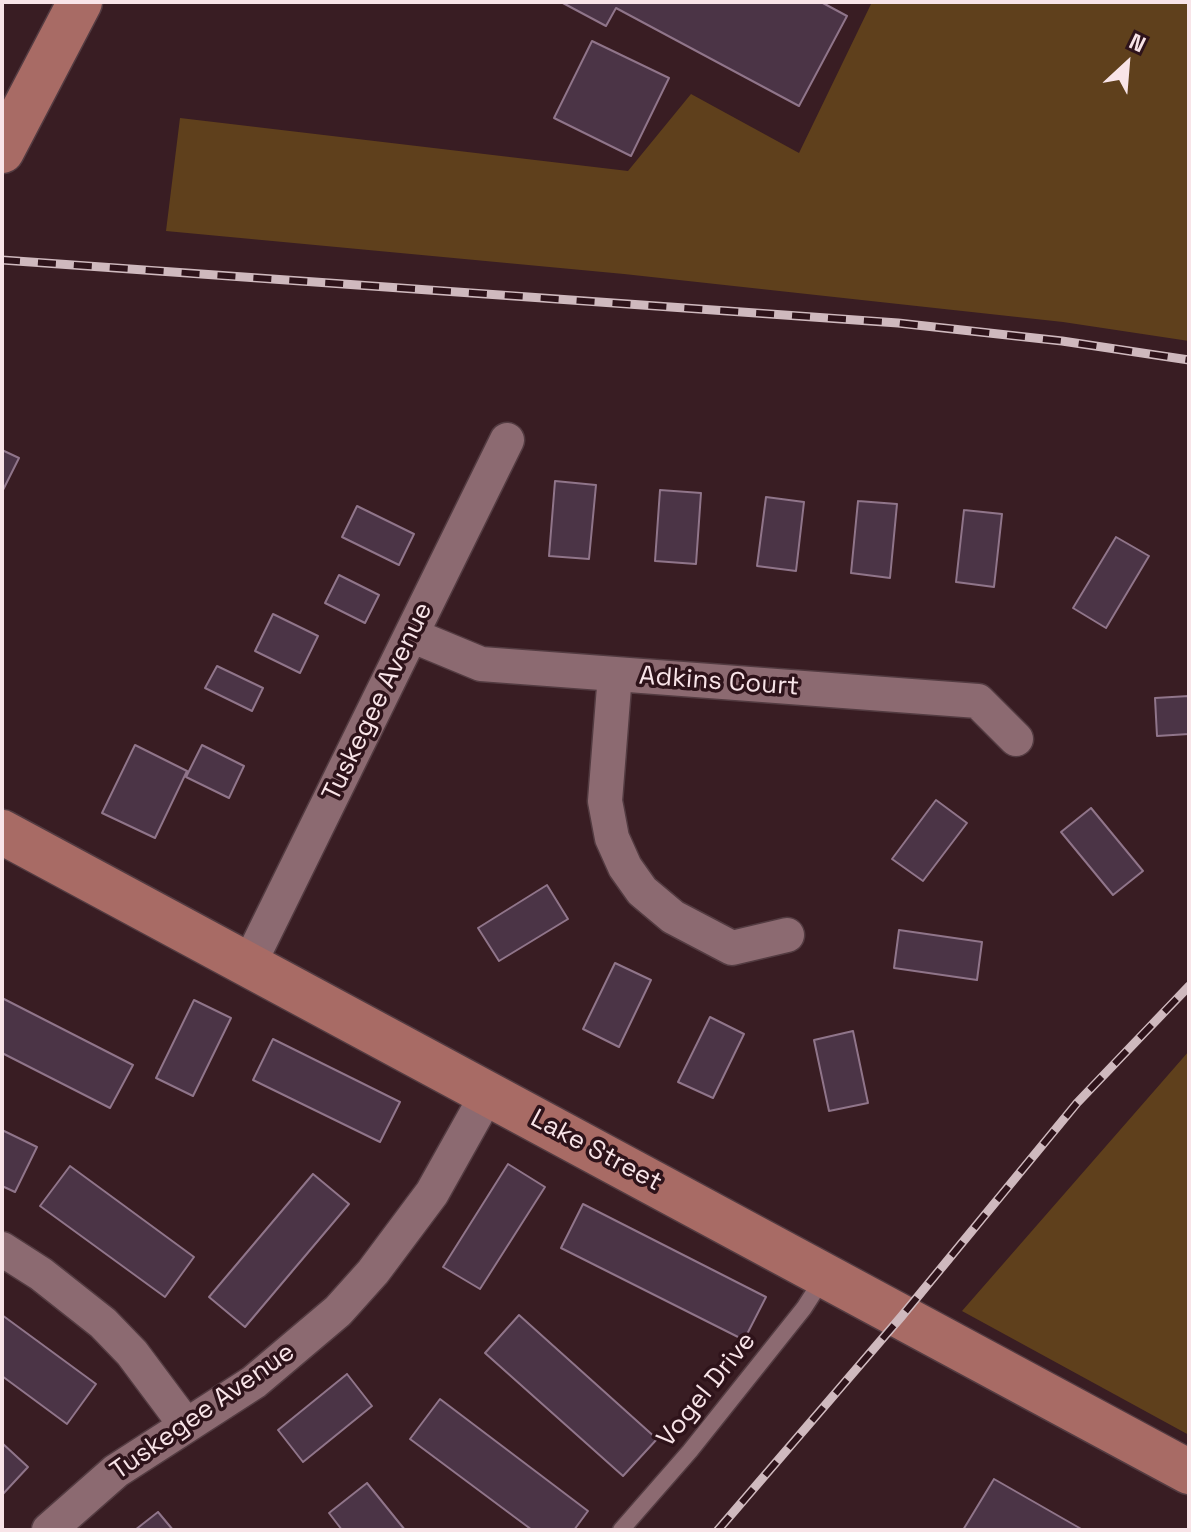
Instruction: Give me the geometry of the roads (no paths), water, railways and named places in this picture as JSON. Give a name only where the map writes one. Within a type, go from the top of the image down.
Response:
[{"type":"street","points":[[2,151],[80,2]]},
{"type":"street","name":"Tuskegee Avenue","points":[[249,964],[507,440]]},
{"type":"street","name":"Adkins Court","points":[[411,635],[481,664],[978,701],[1016,739]]},
{"type":"street","points":[[615,674],[605,801],[612,838],[625,867],[642,891],[673,917],[732,948],[787,935]]},
{"type":"street","name":"Lake Street","points":[[2,832],[1189,1472]]},
{"type":"street","name":"Tuskegee Avenue","points":[[49,1530],[116,1471],[254,1382],[338,1311],[373,1272],[432,1193],[488,1093]]},
{"type":"street","points":[[2,1249],[41,1274],[103,1323],[132,1353],[185,1424]]},
{"type":"lane","name":"Vogel Drive","points":[[621,1530],[690,1451],[785,1332],[824,1275]]},
{"type":"railway","points":[[2,260],[898,323],[1062,341],[1189,360]]},
{"type":"railway","points":[[718,1530],[901,1317],[1077,1103],[1189,986]]}]
